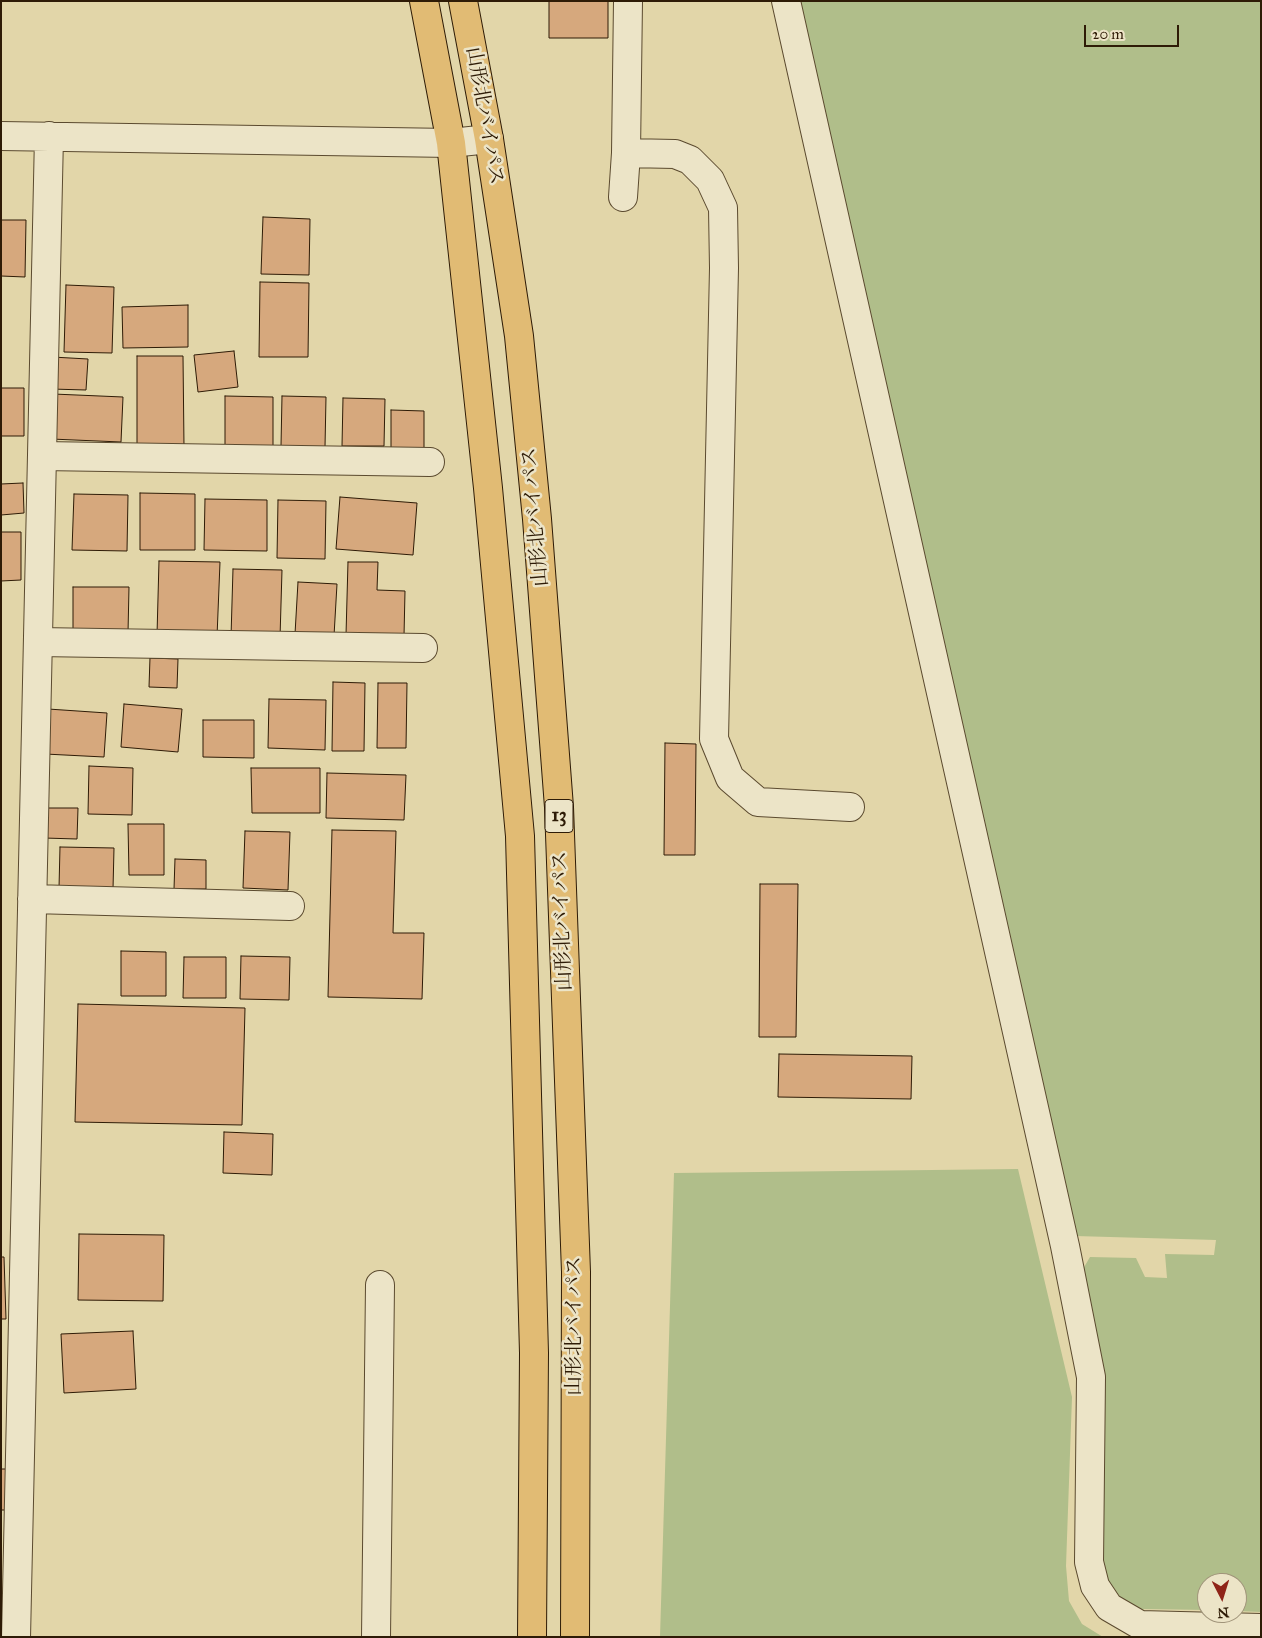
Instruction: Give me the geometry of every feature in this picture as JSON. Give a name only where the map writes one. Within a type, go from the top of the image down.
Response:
[{"type":"highway","name":"山形北バイパス","points":[[424,1],[450,143],[488,488],[520,836],[534,1354],[532,1637]]},
{"type":"highway","name":"山形北バイパス","points":[[463,1],[489,139],[519,336],[537,519],[559,807],[576,1272],[575,1637]]},
{"type":"street","points":[[623,197],[626,153],[628,1]]},
{"type":"street","points":[[786,1],[1065,1246],[1091,1377],[1089,1562],[1095,1586],[1109,1607],[1140,1625],[1261,1628]]},
{"type":"street","points":[[1,136],[450,143],[489,139]]},
{"type":"street","points":[[16,1637],[11,1415],[13,1209],[32,899],[49,136]]},
{"type":"street","points":[[626,153],[675,154],[690,160],[710,180],[723,208],[724,277],[714,740],[730,778],[758,802],[850,807]]},
{"type":"street","points":[[42,456],[430,462]]},
{"type":"street","points":[[38,642],[423,648]]},
{"type":"street","points":[[32,899],[290,906]]},
{"type":"street","points":[[376,1637],[380,1285]]},
{"type":"green space","points":[[799,1],[1261,1],[1261,1612],[1247,1611],[1247,1573],[1197,1573],[1197,1610],[1140,1609],[1120,1597],[1107,1579],[1104,1561],[1104,1374],[1080,1274],[1090,1257],[1136,1258],[1145,1277],[1167,1278],[1165,1254],[1214,1255],[1216,1240],[1075,1236]]},
{"type":"green space","points":[[1018,1169],[1072,1397],[1066,1566],[1069,1601],[1082,1624],[1103,1637],[660,1637],[674,1173]]},
{"type":"building","points":[[549,1],[608,1],[608,38],[549,38]]},
{"type":"building","points":[[263,217],[310,219],[309,275],[261,274]]},
{"type":"building","points":[[1,220],[26,220],[25,277],[1,276]]},
{"type":"building","points":[[260,282],[309,283],[308,357],[259,357]]},
{"type":"building","points":[[66,285],[114,287],[112,353],[64,352]]},
{"type":"building","points":[[188,305],[188,347],[123,348],[122,307]]},
{"type":"building","points":[[234,351],[238,387],[198,392],[194,355]]},
{"type":"building","points":[[137,356],[183,356],[184,447],[137,448]]},
{"type":"building","points":[[52,357],[88,359],[86,390],[51,389]]},
{"type":"building","points":[[1,388],[24,388],[24,436],[1,436]]},
{"type":"building","points":[[53,394],[123,397],[121,442],[51,439]]},
{"type":"building","points":[[225,396],[273,397],[273,450],[225,449]]},
{"type":"building","points":[[282,396],[326,397],[325,447],[281,446]]},
{"type":"building","points":[[343,398],[385,399],[384,446],[342,446]]},
{"type":"building","points":[[391,410],[424,411],[424,454],[391,453]]},
{"type":"building","points":[[23,483],[24,513],[1,515],[1,484]]},
{"type":"building","points":[[140,493],[195,494],[195,550],[140,550]]},
{"type":"building","points":[[74,494],[128,495],[127,551],[72,550]]},
{"type":"building","points":[[340,497],[417,503],[413,555],[336,549]]},
{"type":"building","points":[[205,499],[267,500],[267,551],[204,550]]},
{"type":"building","points":[[278,500],[326,501],[325,559],[277,558]]},
{"type":"building","points":[[1,532],[21,532],[21,580],[1,581]]},
{"type":"building","points":[[159,561],[220,562],[217,637],[157,635]]},
{"type":"building","points":[[348,562],[378,562],[377,590],[405,591],[404,636],[346,635]]},
{"type":"building","points":[[233,569],[282,570],[280,638],[231,637]]},
{"type":"building","points":[[298,582],[337,584],[334,636],[295,634]]},
{"type":"building","points":[[73,587],[129,587],[128,633],[73,633]]},
{"type":"building","points":[[150,658],[178,659],[177,688],[149,687]]},
{"type":"building","points":[[333,682],[365,683],[364,751],[332,751]]},
{"type":"building","points":[[378,683],[407,683],[406,748],[377,748]]},
{"type":"building","points":[[269,699],[326,700],[325,750],[268,748]]},
{"type":"building","points":[[124,704],[182,709],[178,752],[121,747]]},
{"type":"building","points":[[48,709],[107,713],[104,757],[45,754]]},
{"type":"building","points":[[203,720],[254,720],[254,758],[203,757]]},
{"type":"building","points":[[665,743],[696,744],[695,855],[664,855]]},
{"type":"building","points":[[89,766],[133,768],[132,815],[88,814]]},
{"type":"building","points":[[251,768],[320,768],[320,813],[252,813]]},
{"type":"building","points":[[327,773],[406,775],[404,820],[326,818]]},
{"type":"building","points":[[45,808],[78,808],[77,839],[44,838]]},
{"type":"building","points":[[128,824],[164,824],[164,875],[129,875]]},
{"type":"building","points":[[332,830],[396,831],[393,933],[424,933],[422,999],[328,997]]},
{"type":"building","points":[[245,831],[290,832],[288,890],[243,888]]},
{"type":"building","points":[[60,847],[114,848],[113,889],[59,888]]},
{"type":"building","points":[[175,859],[206,860],[206,889],[174,889]]},
{"type":"building","points":[[760,884],[798,884],[796,1037],[759,1037]]},
{"type":"building","points":[[121,951],[166,952],[166,996],[121,996]]},
{"type":"building","points":[[241,956],[290,957],[289,1000],[240,999]]},
{"type":"building","points":[[184,957],[226,957],[226,998],[183,998]]},
{"type":"building","points":[[78,1004],[245,1008],[242,1125],[75,1122]]},
{"type":"building","points":[[779,1054],[912,1056],[911,1099],[778,1097]]},
{"type":"building","points":[[224,1132],[273,1134],[272,1175],[223,1173]]},
{"type":"building","points":[[79,1234],[164,1235],[163,1301],[78,1300]]},
{"type":"building","points":[[1,1257],[4,1257],[6,1319],[1,1319]]},
{"type":"building","points":[[133,1331],[136,1389],[64,1393],[61,1334]]},
{"type":"building","points":[[1,1469],[8,1469],[8,1510],[1,1510]]}]
